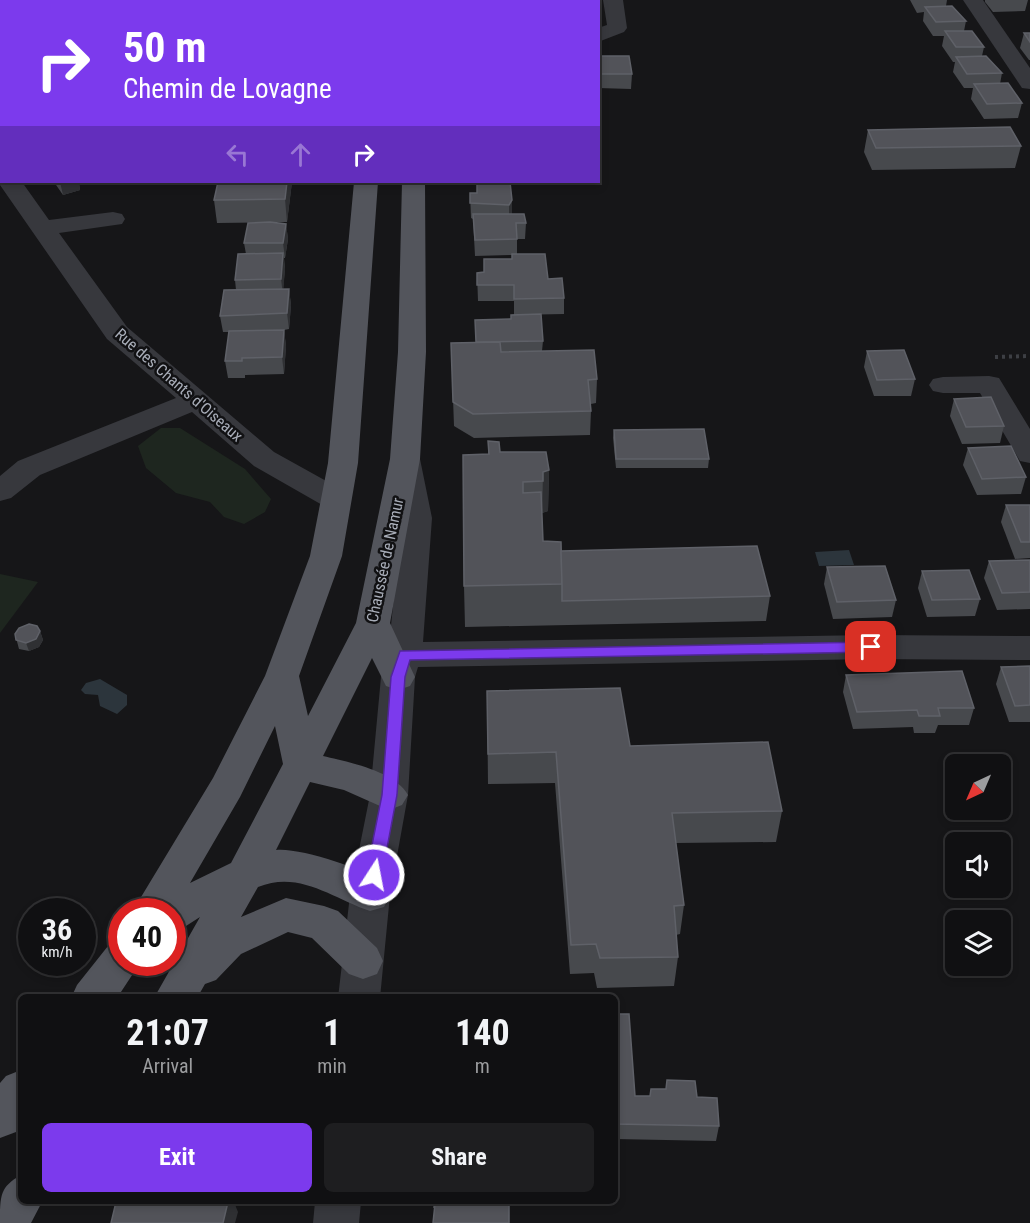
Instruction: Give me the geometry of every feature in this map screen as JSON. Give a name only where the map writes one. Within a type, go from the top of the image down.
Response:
[{"type":"main road","points":[[160,898],[227,787],[282,676],[326,556],[343,463],[366,183]]},
{"type":"main road","name":"Chaussée de Namur","points":[[178,994],[245,874],[373,623],[405,459],[412,352],[414,183]]},
{"type":"main road","points":[[373,623],[402,666]]},
{"type":"main road","points":[[282,676],[301,765],[353,778],[389,795]]},
{"type":"main road","points":[[186,905],[245,874],[289,865],[330,875],[370,895]]},
{"type":"main road","points":[[178,994],[227,942],[286,915],[324,923],[361,979]]},
{"type":"main road","points":[[95,994],[109,976]]},
{"type":"main road","points":[[0,1117],[18,1094]]},
{"type":"main road","points":[[2,1223],[18,1202]]},
{"type":"street","points":[[600,35],[617,28],[613,0]]},
{"type":"street","points":[[973,0],[1030,83]]},
{"type":"street","name":"Rue des Chants d'Oiseaux","points":[[10,183],[117,333],[264,459],[335,499]]},
{"type":"street","points":[[42,228],[113,219]]},
{"type":"street","points":[[943,385],[989,384],[1030,454]]},
{"type":"street","points":[[0,491],[29,468],[196,400]]},
{"type":"street","points":[[361,979],[370,895],[389,795],[417,518],[405,459]]},
{"type":"street","points":[[402,666],[788,649],[1030,648]]},
{"type":"street","points":[[336,1223],[338,1204]]},
{"type":"shaded area","points":[[161,428],[180,428],[245,469],[271,499],[265,512],[244,524],[224,517],[210,502],[176,493],[146,468],[138,446]]},
{"type":"shaded area","points":[[849,550],[854,565],[819,566],[815,552]]},
{"type":"shaded area","points":[[0,574],[38,582],[0,633]]},
{"type":"shaded area","points":[[100,679],[127,695],[127,705],[117,714],[100,706],[98,695],[85,694],[81,690],[86,683]]},
{"type":"building","points":[[952,6],[966,21],[936,22],[925,7]]},
{"type":"building","points":[[945,31],[972,31],[984,47],[956,47]]},
{"type":"building","points":[[1024,33],[1030,33],[1030,42]]},
{"type":"building","points":[[600,56],[629,56],[632,74],[600,74]]},
{"type":"building","points":[[986,56],[1002,73],[967,74],[956,57]]},
{"type":"building","points":[[1008,83],[1022,103],[987,104],[974,84]]},
{"type":"building","points":[[1010,127],[1021,146],[876,148],[868,130]]},
{"type":"building","points":[[218,183],[287,183],[285,199],[214,200]]},
{"type":"building","points":[[477,183],[510,183],[512,200],[509,205],[470,203],[470,193],[477,193]]},
{"type":"building","points":[[473,214],[524,214],[526,223],[516,223],[517,239],[475,240]]},
{"type":"building","points":[[248,223],[286,224],[283,243],[244,243]]},
{"type":"building","points":[[283,253],[281,279],[235,280],[238,254]]},
{"type":"building","points":[[512,254],[545,254],[548,279],[562,278],[564,298],[514,299],[514,285],[477,285],[477,273],[484,272],[484,259],[512,259]]},
{"type":"building","points":[[289,289],[287,313],[220,316],[224,290]]},
{"type":"building","points":[[541,314],[543,341],[476,342],[475,320],[511,319],[511,315]]},
{"type":"building","points":[[284,330],[282,357],[242,358],[242,361],[225,361],[229,331]]},
{"type":"building","points":[[500,342],[501,352],[594,350],[597,379],[588,380],[591,411],[473,414],[453,402],[451,343]]},
{"type":"building","points":[[904,350],[915,379],[877,380],[867,351]]},
{"type":"building","points":[[991,397],[1004,426],[966,427],[954,399]]},
{"type":"building","points":[[704,429],[709,459],[616,459],[614,430]]},
{"type":"building","points":[[488,441],[499,442],[500,452],[546,452],[549,470],[543,472],[543,481],[523,482],[523,493],[541,492],[543,541],[561,542],[562,584],[464,586],[463,455],[489,454]]},
{"type":"building","points":[[1011,446],[1026,477],[982,479],[968,448]]},
{"type":"building","points":[[1006,505],[1030,505],[1030,542],[1021,542]]},
{"type":"building","points":[[757,546],[770,596],[562,601],[561,551]]},
{"type":"building","points":[[1030,560],[1030,592],[1002,593],[989,561]]},
{"type":"building","points":[[885,566],[896,600],[837,602],[827,567]]},
{"type":"building","points":[[969,570],[980,599],[932,600],[922,571]]},
{"type":"building","points":[[29,624],[37,626],[40,631],[36,639],[26,643],[16,640],[15,634],[19,628]]},
{"type":"building","points":[[1030,666],[1030,705],[1015,706],[1001,667]]},
{"type":"building","points":[[962,671],[974,708],[938,708],[940,716],[919,716],[917,710],[857,712],[846,675]]},
{"type":"building","points":[[620,688],[630,746],[768,742],[782,811],[672,813],[684,905],[674,906],[678,957],[600,958],[596,944],[571,945],[556,752],[488,754],[487,691]]},
{"type":"building","points":[[618,1014],[629,1014],[635,1096],[650,1096],[651,1089],[666,1089],[667,1080],[695,1081],[697,1097],[717,1098],[719,1126],[618,1124]]},
{"type":"building","points":[[116,1204],[228,1204],[223,1223],[111,1223]]},
{"type":"building","points":[[435,1204],[509,1204],[509,1223],[433,1223]]},
{"type":"route","points":[[374,875],[389,795],[398,677],[405,655],[871,647]]}]
